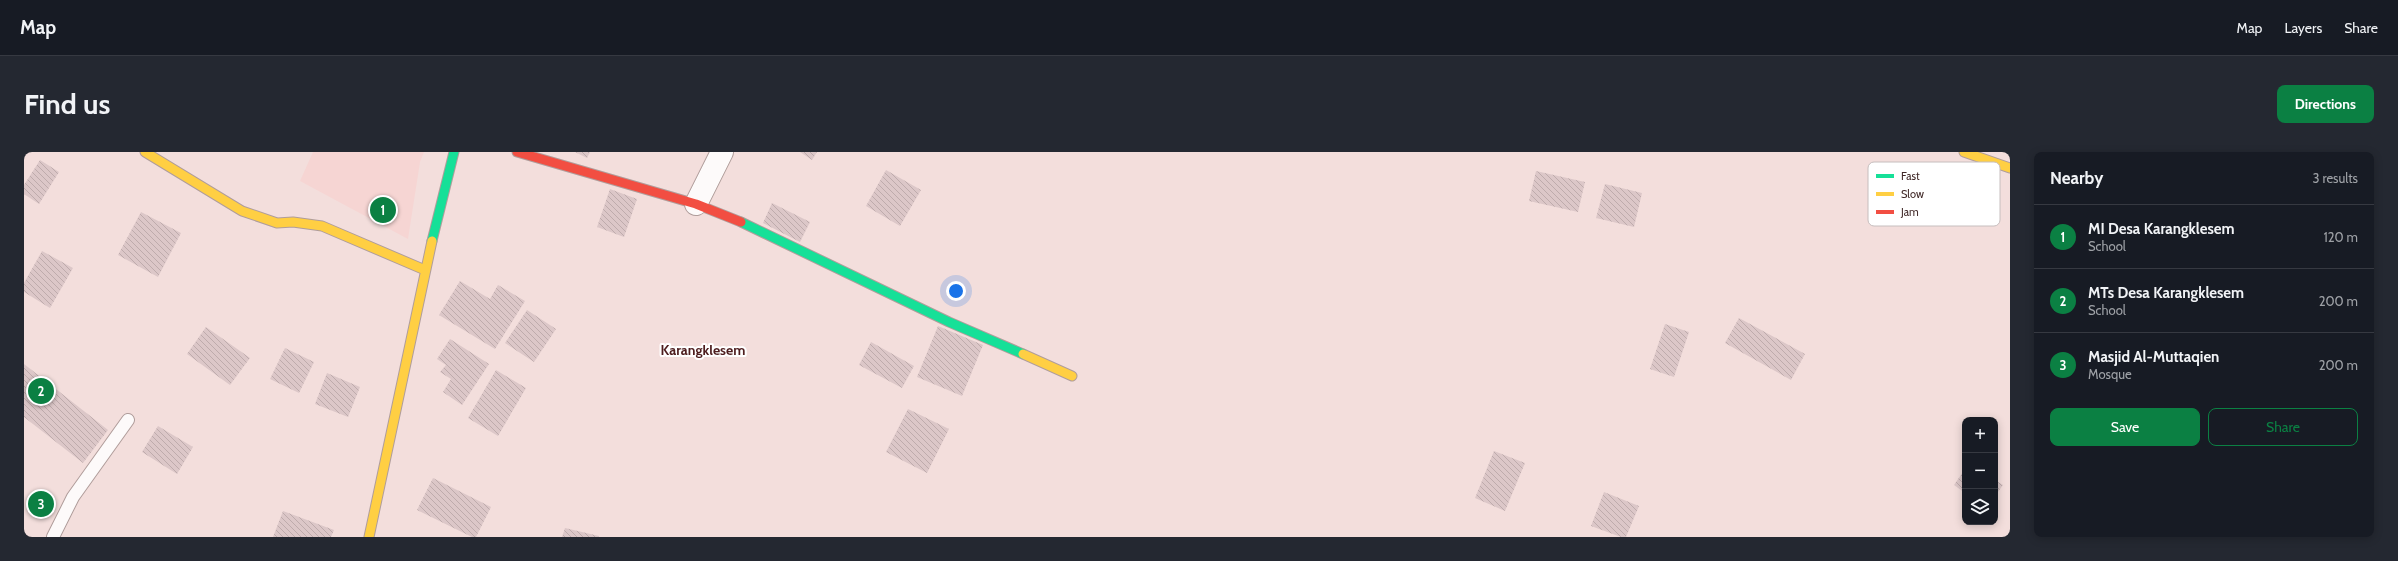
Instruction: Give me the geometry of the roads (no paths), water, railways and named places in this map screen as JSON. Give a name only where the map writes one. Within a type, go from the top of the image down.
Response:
[{"type":"street","points":[[145,152],[242,211],[277,223],[293,222],[322,226],[425,270]]},
{"type":"street","points":[[369,537],[425,270],[454,152]]},
{"type":"street","points":[[517,152],[696,204],[757,228],[949,322],[1072,376]]},
{"type":"street","points":[[696,204],[722,152]]},
{"type":"street","points":[[1964,152],[1993,162]]},
{"type":"street","points":[[2000,165],[2010,168]]},
{"type":"lane","points":[[53,537],[73,497],[128,420]]},
{"type":"place","name":"MI Desa Karangklesem","points":[[383,210]]},
{"type":"place","name":"MTs Desa Karangklesem","points":[[41,391]]},
{"type":"place","name":"Masjid Al-Muttaqien","points":[[41,504]]},
{"type":"district","name":"Karangklesem","points":[[703,350]]}]
